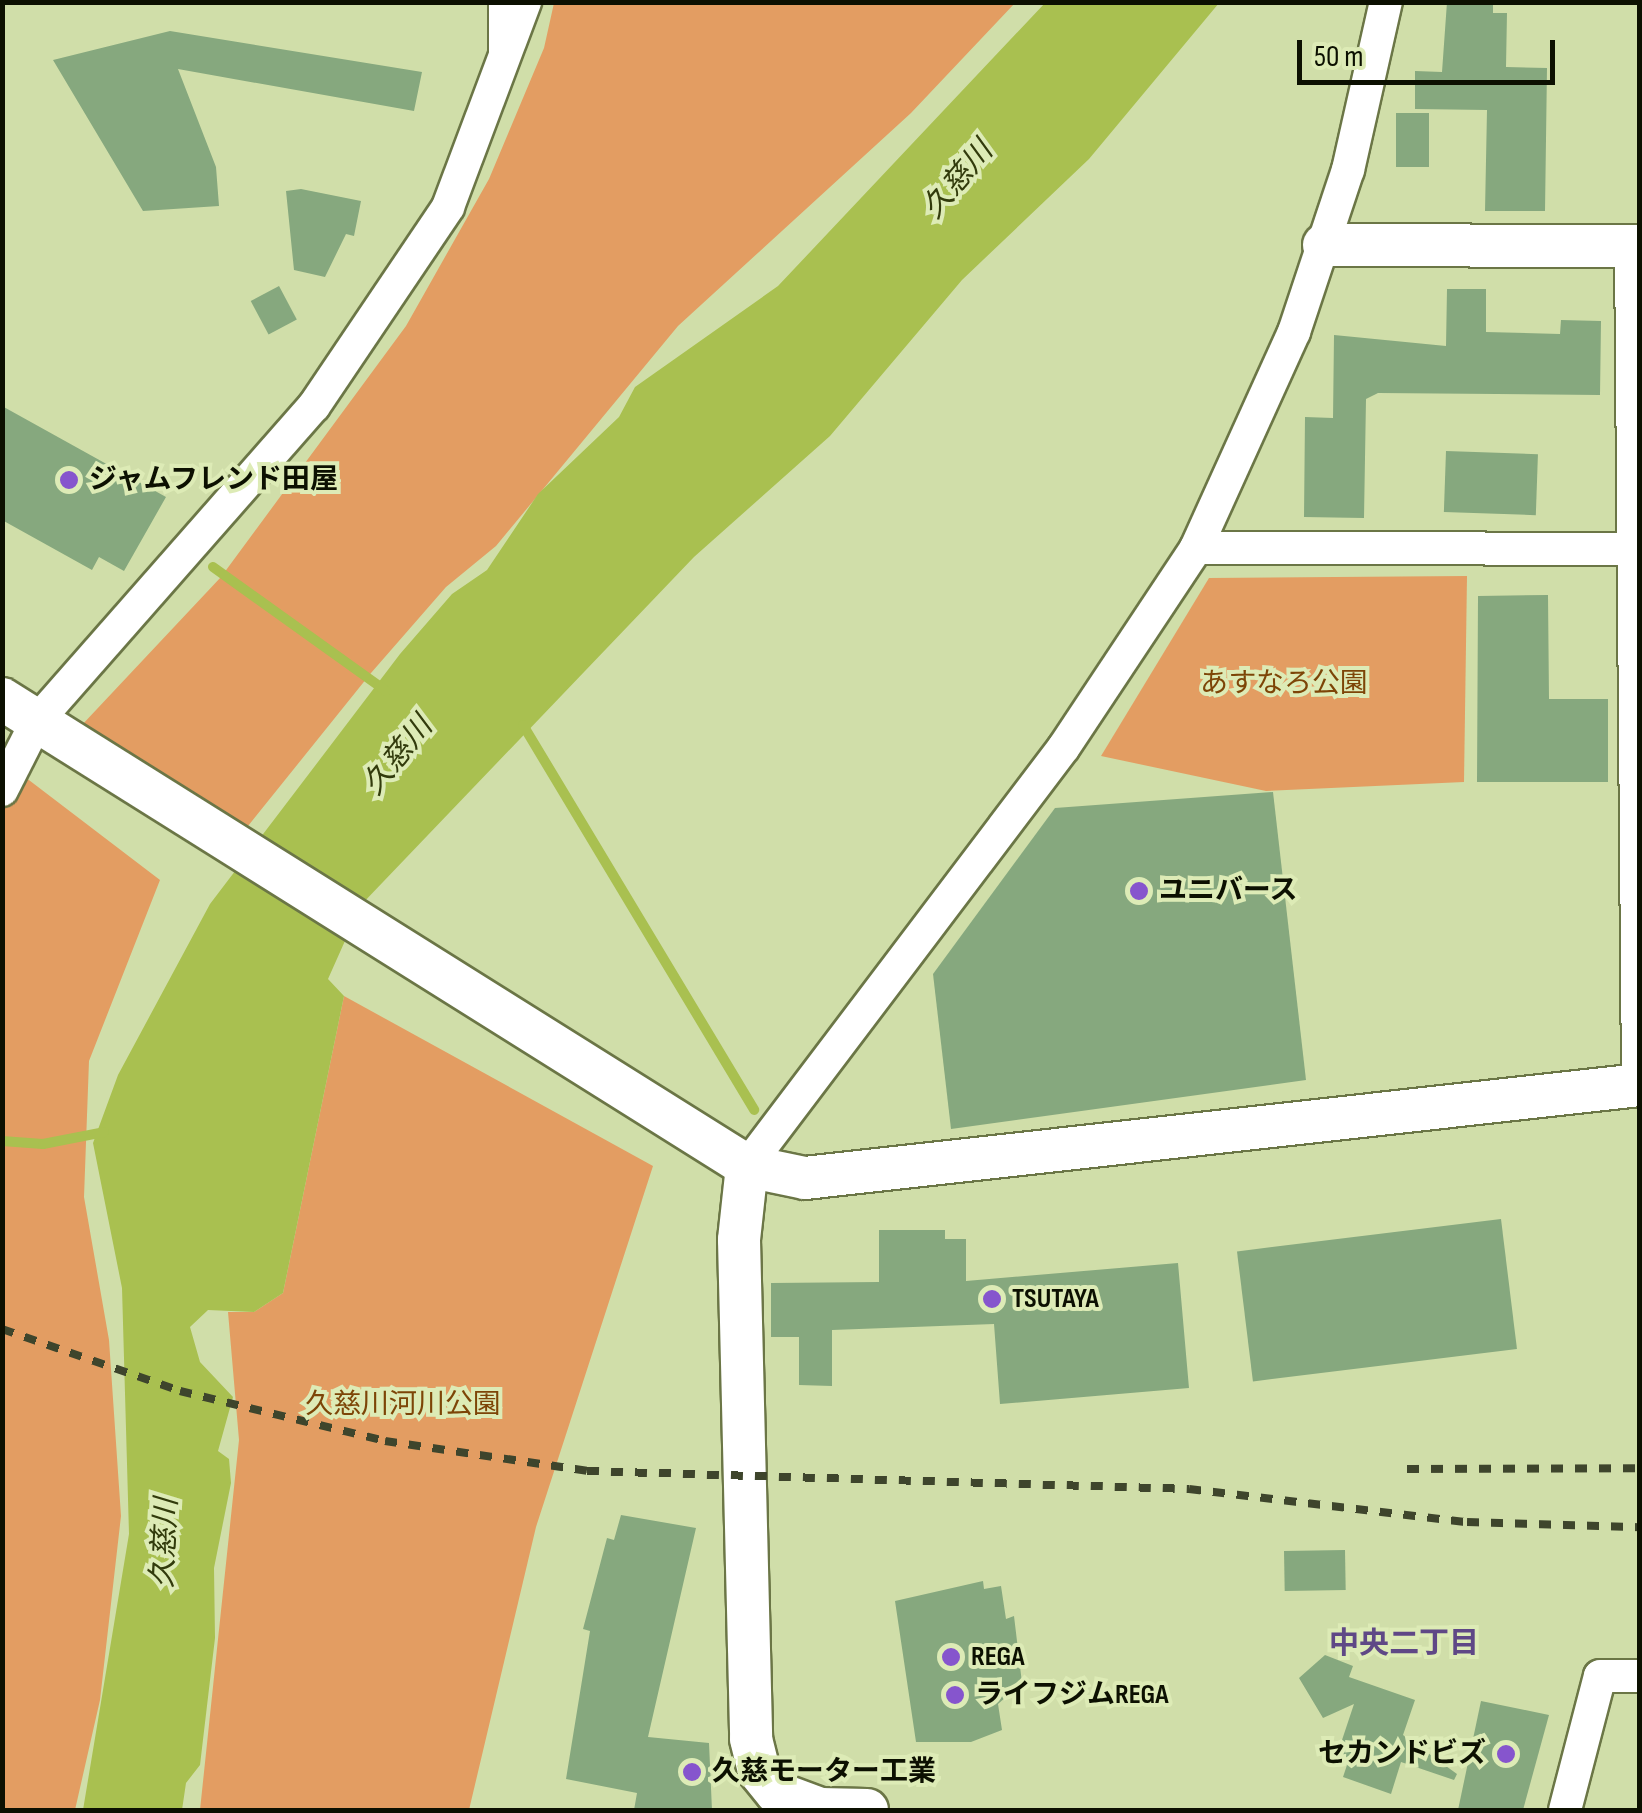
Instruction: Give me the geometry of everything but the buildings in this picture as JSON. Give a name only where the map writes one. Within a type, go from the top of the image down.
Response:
[{"type":"street","points":[[501,2],[501,67]]},
{"type":"street","points":[[2,790],[20,710],[314,406],[448,206],[525,2]]},
{"type":"street","points":[[866,1810],[817,1810],[777,1792],[759,1771],[751,1739],[739,1240],[733,1157],[1064,747],[1196,548],[1294,332],[1324,245],[1386,2]]},
{"type":"street","points":[[20,710],[74,749],[733,1157],[805,1178],[1638,1085],[1635,246],[1324,245]]},
{"type":"street","points":[[1196,548],[1636,549]]},
{"type":"street","points":[[1565,1810],[1600,1676],[1640,1676]]},
{"type":"green space","points":[[554,3],[1015,3],[911,113],[678,326],[496,546],[446,587],[371,673],[244,831],[81,726],[221,577],[406,326],[489,179],[544,48]]},
{"type":"green space","name":"あすなろ公園","points":[[1467,576],[1464,782],[1266,791],[1101,756],[1209,578]]},
{"type":"green space","points":[[21,774],[160,880],[89,1061],[84,1197],[109,1340],[121,1516],[100,1700],[75,1810],[3,1810],[2,809]]},
{"type":"green space","name":"久慈川河川公園","points":[[344,996],[653,1166],[536,1527],[469,1810],[200,1810],[239,1440],[228,1312],[254,1312],[283,1293]]},
{"type":"water","name":"久慈川","points":[[1045,3],[1219,3],[1089,159],[962,280],[830,436],[694,557],[361,905],[328,979],[344,996],[283,1293],[254,1312],[208,1310],[190,1327],[200,1362],[233,1397],[218,1451],[229,1459],[231,1483],[214,1568],[215,1638],[200,1765],[186,1783],[182,1810],[83,1810],[129,1534],[122,1288],[93,1143],[118,1075],[210,904],[400,654],[452,594],[487,570],[538,494],[619,417],[635,387],[778,286]]},
{"type":"waterway","points":[[213,567],[386,691]]},
{"type":"waterway","points":[[523,725],[754,1110]]},
{"type":"waterway","points":[[2,1141],[43,1144],[104,1132]]},
{"type":"railway","points":[[2,1329],[180,1391],[385,1441],[587,1471],[1189,1489],[1467,1522],[1640,1527]]},
{"type":"railway","points":[[1407,1469],[1640,1468]]},
{"type":"place","name":"ジャムフレンド田屋","points":[[69,480]]},
{"type":"place","name":"ユニバース","points":[[1139,891]]},
{"type":"place","name":"TSUTAYA","points":[[992,1299]]},
{"type":"place","name":"REGA","points":[[951,1657]]},
{"type":"place","name":"ライフジムREGA","points":[[955,1695]]},
{"type":"place","name":"セカンドビズ","points":[[1506,1754]]},
{"type":"place","name":"久慈モーター工業","points":[[692,1772]]},
{"type":"district","name":"中央二丁目","points":[[1404,1644]]}]
